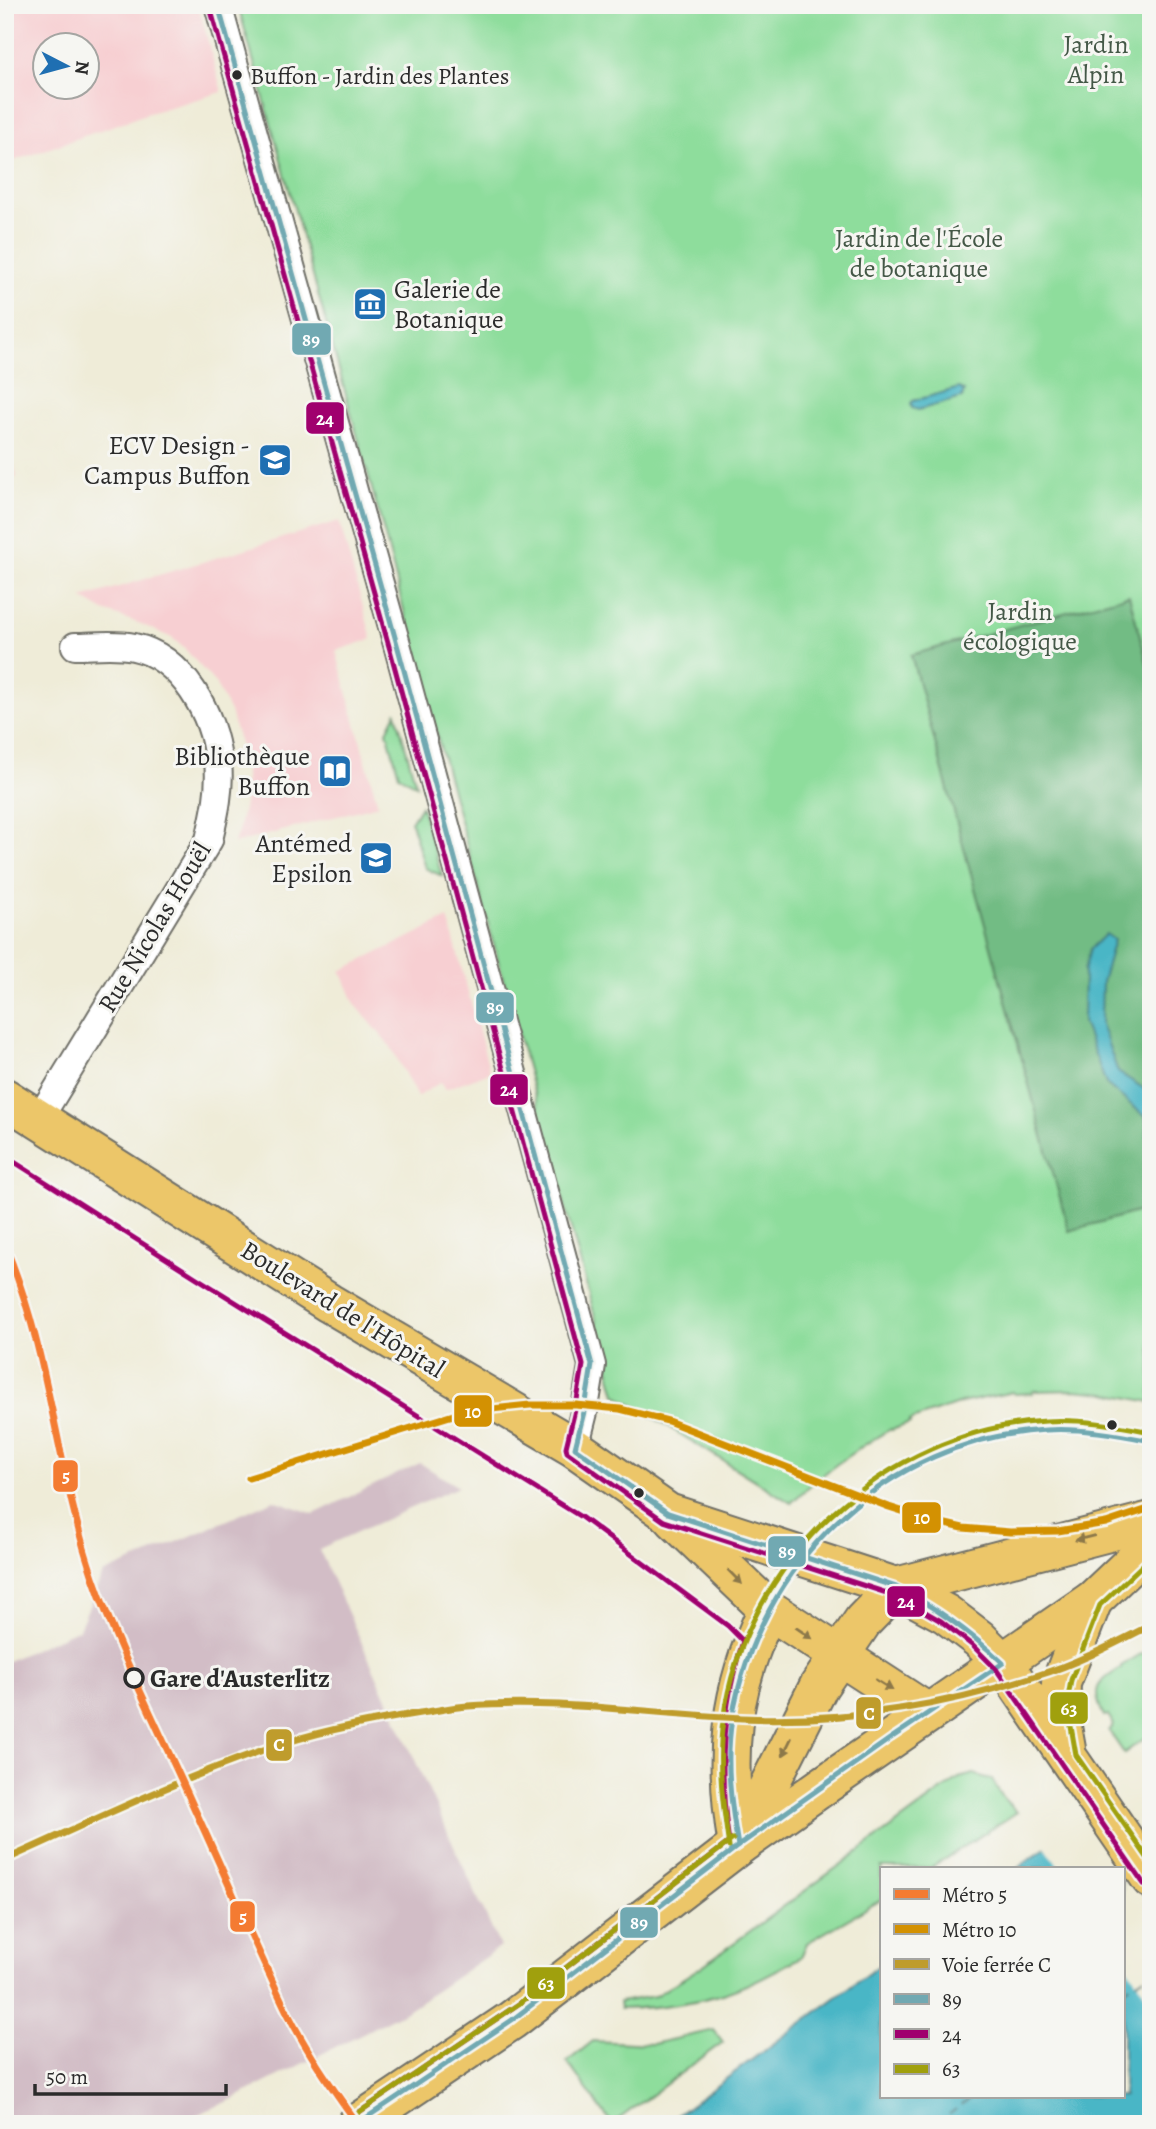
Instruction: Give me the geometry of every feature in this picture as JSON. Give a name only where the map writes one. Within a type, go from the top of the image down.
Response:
[{"type":"main road","name":"Boulevard de l'Hôpital","points":[[5,1098],[329,1303],[575,1448],[668,1513],[896,1587],[946,1614],[979,1639],[1003,1663],[1151,1879]]},
{"type":"main road","points":[[668,1513],[768,1609],[928,1713]]},
{"type":"main road","points":[[738,1846],[818,1686],[863,1621],[896,1587],[1151,1521]]},
{"type":"main road","points":[[357,2124],[519,2015],[738,1846],[1093,1600],[1151,1545]]},
{"type":"main road","points":[[1068,1758],[1060,1716],[1061,1683],[1093,1600]]},
{"type":"main road","points":[[738,1846],[731,1805],[729,1762],[732,1719],[746,1658],[768,1609]]},
{"type":"street","points":[[218,5],[405,672],[592,1365],[575,1448]]},
{"type":"street","name":"Rue Nicolas Houël","points":[[39,1119],[209,840],[218,799],[215,740],[197,698],[167,662],[150,652],[131,646],[75,646]]},
{"type":"shaded area","points":[[5,5],[198,5],[222,92],[149,113],[5,164]]},
{"type":"shaded area","points":[[5,431],[17,477],[5,481]]},
{"type":"shaded area","points":[[339,521],[372,639],[336,651],[378,805],[233,844],[245,799],[245,764],[230,712],[215,683],[172,638],[104,611],[82,598]]},
{"type":"shaded area","points":[[448,918],[490,1072],[445,1089],[441,1082],[417,1097],[391,1047],[355,1004],[341,971]]},
{"type":"shaded area","name":"Gare d'Austerlitz","points":[[420,1463],[458,1487],[319,1549],[500,1947],[408,2010],[227,2102],[175,2124],[5,2124],[5,1662],[79,1629],[103,1574],[274,1500],[314,1514]]},
{"type":"green space","points":[[238,5],[1151,5],[1151,1402],[1075,1390],[1013,1392],[961,1403],[909,1421],[910,1423],[877,1437],[827,1472],[791,1503],[616,1394],[385,536]]},
{"type":"green space","name":"Jardin écologique","points":[[1129,595],[1151,677],[1151,1208],[1069,1231],[911,655]]},
{"type":"green space","points":[[396,713],[416,785],[399,775],[387,731]]},
{"type":"green space","points":[[421,806],[442,876],[425,868],[411,822]]},
{"type":"green space","points":[[1151,1648],[1151,1734],[1124,1753],[1109,1731],[1114,1725],[1108,1715],[1104,1716],[1100,1707],[1097,1699],[1098,1687],[1121,1666]]},
{"type":"green space","points":[[974,1774],[992,1780],[1004,1799],[1017,1812],[933,1867],[880,1867],[880,1901],[807,1943],[801,1957],[762,1977],[732,1991],[697,2000],[620,2009],[619,2002],[655,1996],[701,1967],[959,1778]]},
{"type":"green space","points":[[714,2030],[723,2042],[612,2124],[567,2062],[593,2041],[652,2044]]},
{"type":"water","points":[[959,388],[964,391],[962,398],[918,410],[912,408],[913,401]]},
{"type":"water","points":[[1106,934],[1114,940],[1102,982],[1101,1024],[1118,1072],[1151,1093],[1151,1169],[1146,1117],[1106,1084],[1083,1022],[1084,971],[1090,949]]},
{"type":"water","points":[[1151,1774],[1151,2124],[665,2124],[880,1965],[880,2098],[1124,2098],[1124,1867],[1018,1867]]},
{"type":"pier","points":[[1140,1777],[1151,1793],[1151,2002],[1124,1962],[1124,1867],[1059,1867],[1044,1845]]},
{"type":"ferry route","points":[[1124,1989],[1151,1972]]},
{"type":"ferry route","points":[[936,2124],[971,2098]]},
{"type":"metro line","name":"5","points":[[5,1246],[33,1327],[80,1536],[104,1607],[287,2012],[320,2070],[358,2124]]},
{"type":"metro line","name":"10","points":[[249,1478],[463,1412],[530,1405],[576,1405],[620,1409],[668,1421],[889,1507],[963,1528],[1010,1532],[1058,1531],[1106,1523],[1151,1508]]},
{"type":"rail line","name":"C","points":[[5,1860],[235,1760],[306,1736],[363,1723],[456,1707],[502,1704],[742,1718],[854,1715],[928,1704],[1000,1687],[1066,1666],[1151,1625]]},
{"type":"transit line","name":"89","points":[[218,5],[398,648],[592,1365],[575,1448],[668,1513],[896,1587],[952,1621],[1003,1663],[738,1846],[512,2020],[357,2124]]},
{"type":"transit line","name":"24","points":[[210,7],[390,650],[583,1365],[567,1452],[664,1521],[893,1595],[941,1621],[973,1646],[996,1669],[1144,1884]]},
{"type":"transit line","name":"24","points":[[5,1156],[581,1517],[728,1626],[743,1641],[730,1691],[724,1741],[723,1791],[729,1842],[520,2003],[352,2117]]},
{"type":"transit line","name":"63","points":[[729,1847],[721,1753],[723,1721],[736,1663],[760,1608],[792,1558],[832,1514],[879,1478],[931,1449],[987,1430],[1046,1421],[1072,1421],[1151,1432]]},
{"type":"transit line","name":"89","points":[[738,1846],[731,1799],[729,1751],[732,1719],[746,1662],[770,1610],[801,1562],[839,1520],[883,1485],[933,1457],[988,1439],[1046,1430],[1072,1430],[1151,1441]]},
{"type":"transit line","name":"63","points":[[1151,1557],[1100,1605],[1071,1680],[1068,1698],[1076,1755],[1151,1863]]},
{"type":"transit line","name":"63","points":[[352,2117],[520,2003],[733,1839]]},
{"type":"place","name":"Buffon - Jardin des Plantes","points":[[237,75]]},
{"type":"place","name":"Galerie de Botanique","points":[[370,304]]},
{"type":"place","name":"ECV Design - Campus Buffon","points":[[275,460]]},
{"type":"place","name":"Bibliothèque Buffon","points":[[335,771]]},
{"type":"place","name":"Antémed Epsilon","points":[[376,858]]},
{"type":"place","name":"Gare d'Austerlitz","points":[[134,1678]]},
{"type":"park label","name":"Jardin Alpin","points":[[1096,59]]},
{"type":"park label","name":"Jardin de l'École de botanique","points":[[919,253]]}]
